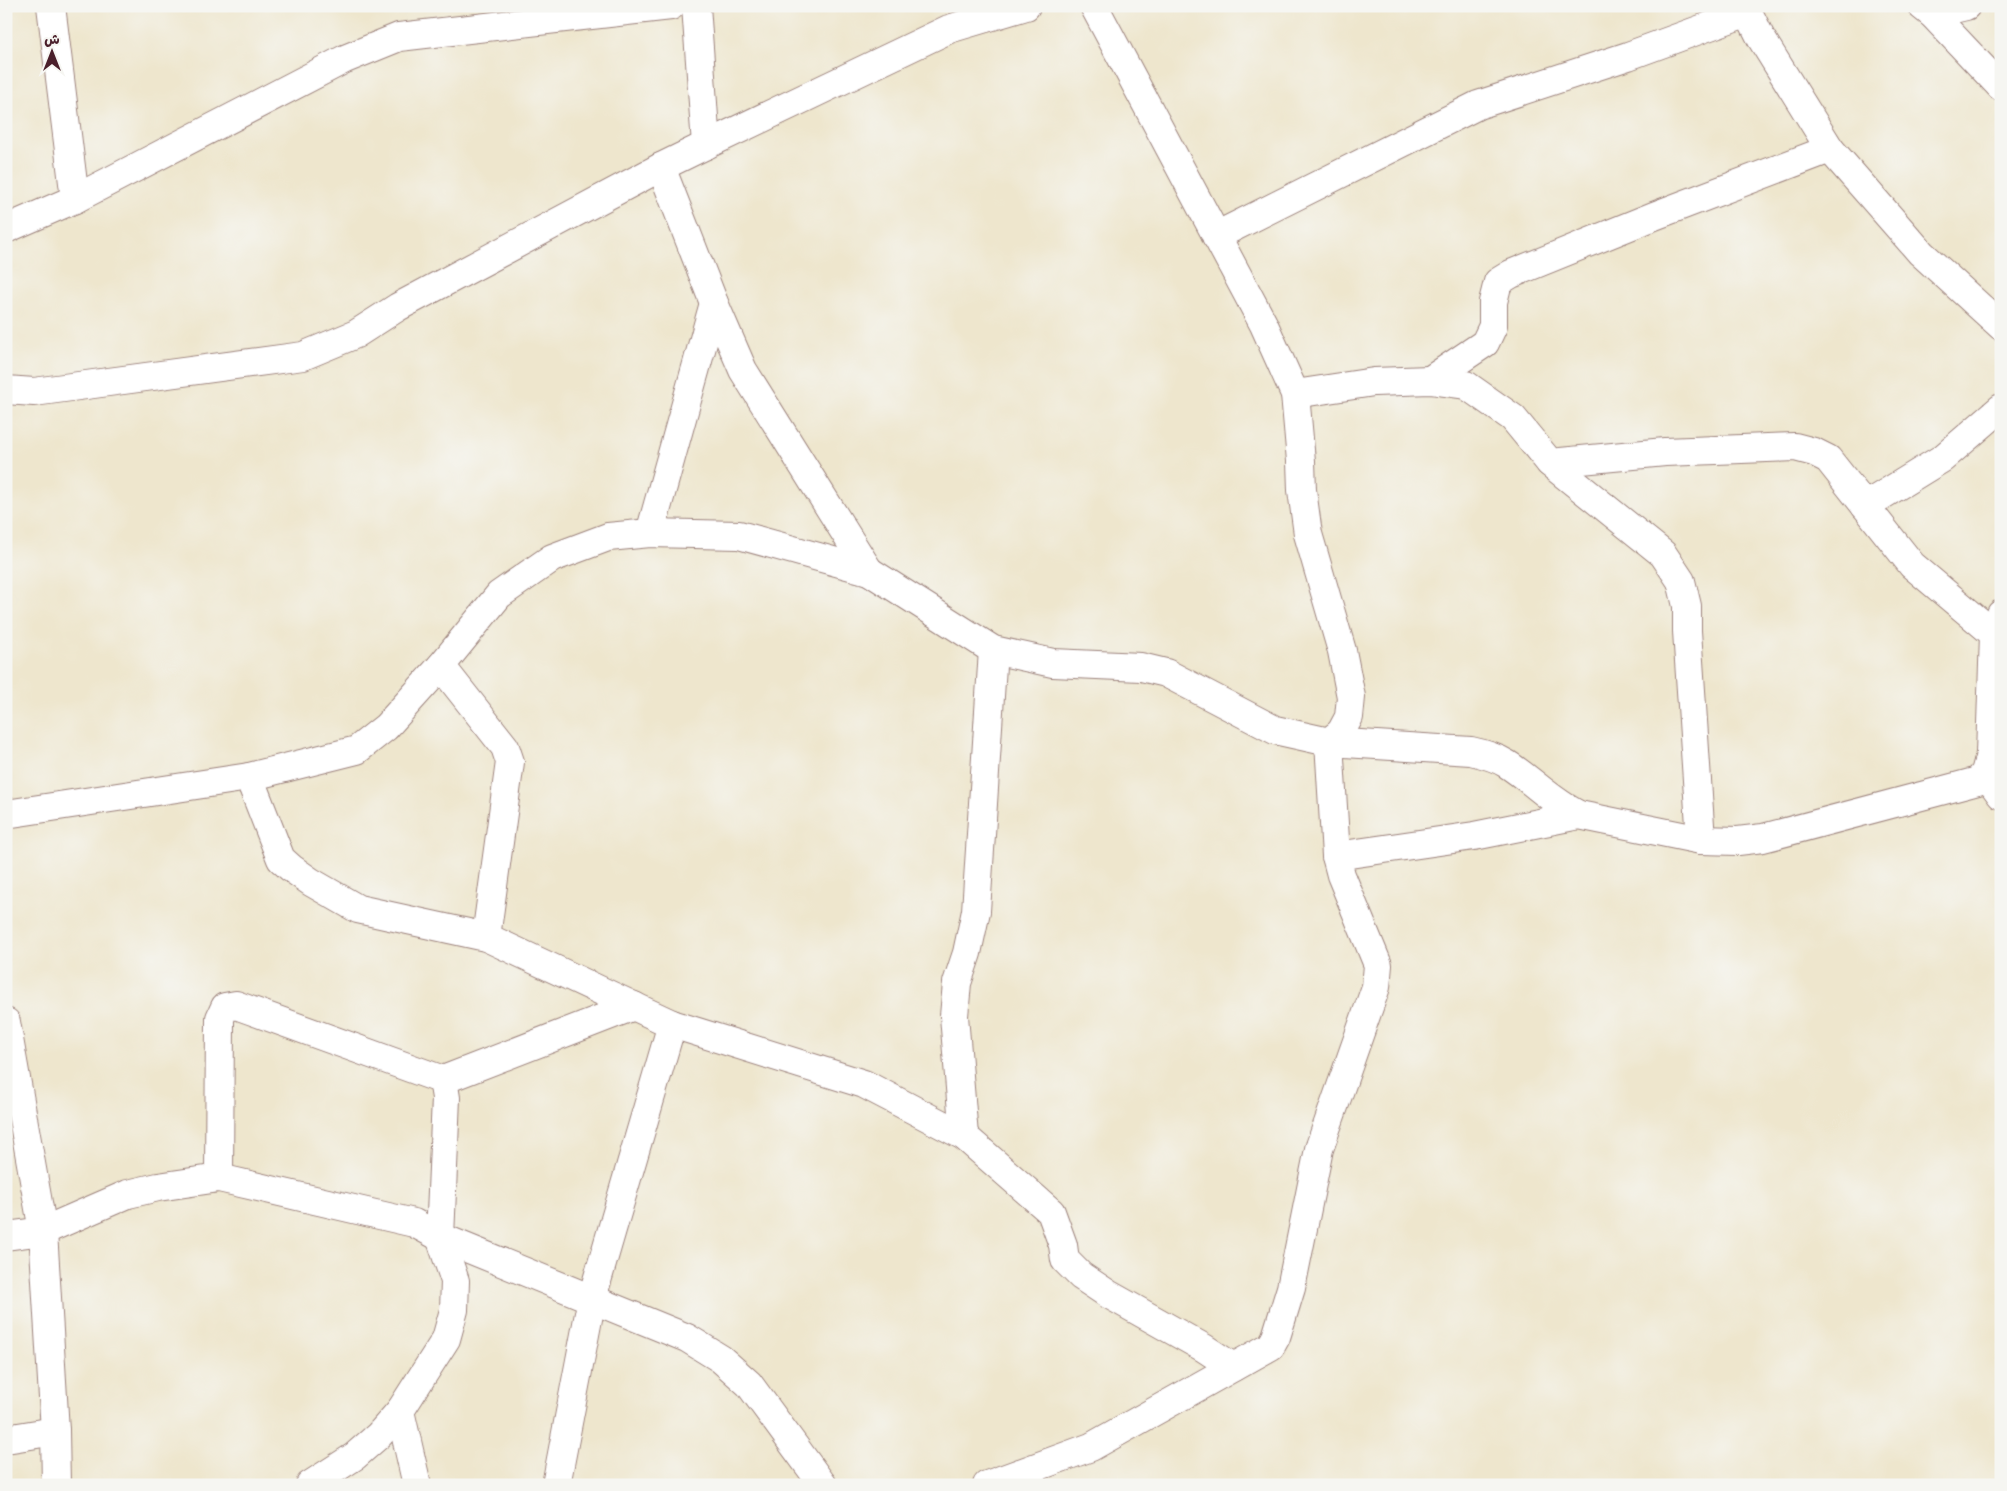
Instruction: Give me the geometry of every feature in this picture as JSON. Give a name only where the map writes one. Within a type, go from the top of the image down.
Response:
[{"type":"street","points":[[51,6],[75,199]]},
{"type":"street","points":[[6,229],[75,199],[345,59],[399,37],[671,6]]},
{"type":"street","points":[[696,6],[706,145]]},
{"type":"street","points":[[6,390],[34,392],[303,356],[356,334],[398,307],[661,167],[948,18],[1026,6]]},
{"type":"street","points":[[1094,6],[1264,325],[1295,394],[1302,461],[1302,490],[1308,534],[1342,651],[1352,697],[1349,717],[1341,732],[1329,742]]},
{"type":"street","points":[[1927,10],[1966,6]]},
{"type":"street","points":[[1216,236],[1478,105],[1628,56],[1747,9],[1762,38],[1830,149],[1921,253],[2001,326]]},
{"type":"street","points":[[1927,10],[2001,87]]},
{"type":"street","points":[[1430,380],[1485,343],[1493,326],[1493,302],[1498,282],[1511,274],[1654,216],[1830,149]]},
{"type":"street","points":[[661,167],[714,303],[743,370],[869,571]]},
{"type":"street","points":[[650,533],[714,303]]},
{"type":"street","points":[[1295,394],[1374,382],[1430,380],[1466,385],[1513,418],[1550,463],[1663,554],[1681,581],[1687,606],[1687,630],[1702,840]]},
{"type":"street","points":[[1865,506],[1943,458],[2001,408]]},
{"type":"street","points":[[6,814],[249,777],[357,750],[386,727],[442,666],[499,595],[552,558],[608,537],[650,533],[739,535],[869,571],[993,650],[1053,663],[1142,667],[1166,673],[1275,730],[1329,742],[1471,751],[1490,755],[1507,764],[1563,807],[1579,815],[1702,840],[1738,841],[1763,838],[1978,781],[1985,773],[1990,754],[1996,701],[1998,624],[1912,565],[1828,460],[1814,452],[1795,447],[1665,452],[1550,463]]},
{"type":"street","points":[[964,1136],[954,1016],[957,983],[967,953],[976,911],[993,650]]},
{"type":"street","points":[[442,666],[505,747],[510,762],[486,937]]},
{"type":"street","points":[[987,1485],[1092,1447],[1262,1352],[1271,1346],[1276,1337],[1291,1288],[1319,1149],[1376,987],[1378,965],[1341,875],[1336,856],[1329,742]]},
{"type":"street","points":[[1985,773],[2001,795]]},
{"type":"street","points":[[249,777],[282,858],[292,868],[312,882],[358,909],[486,937],[672,1024],[864,1084],[964,1136],[1052,1212],[1063,1245],[1065,1260],[1081,1276],[1108,1294],[1204,1348],[1233,1367]]},
{"type":"street","points":[[1336,856],[1474,836],[1579,815]]},
{"type":"street","points":[[219,1178],[220,1018],[225,1007],[236,1005],[443,1080],[634,1006]]},
{"type":"street","points":[[556,1485],[592,1298],[672,1024]]},
{"type":"street","points":[[7,1025],[43,1231],[55,1431],[56,1485]]},
{"type":"street","points":[[310,1485],[355,1456],[379,1435],[400,1411],[446,1340],[454,1310],[455,1281],[440,1237],[446,1098],[443,1080]]},
{"type":"street","points":[[6,1236],[43,1231],[128,1194],[158,1186],[219,1178],[414,1223],[440,1237],[687,1338],[721,1359],[749,1384],[823,1485]]},
{"type":"street","points":[[400,1411],[417,1485]]},
{"type":"street","points":[[6,1439],[55,1431]]}]
